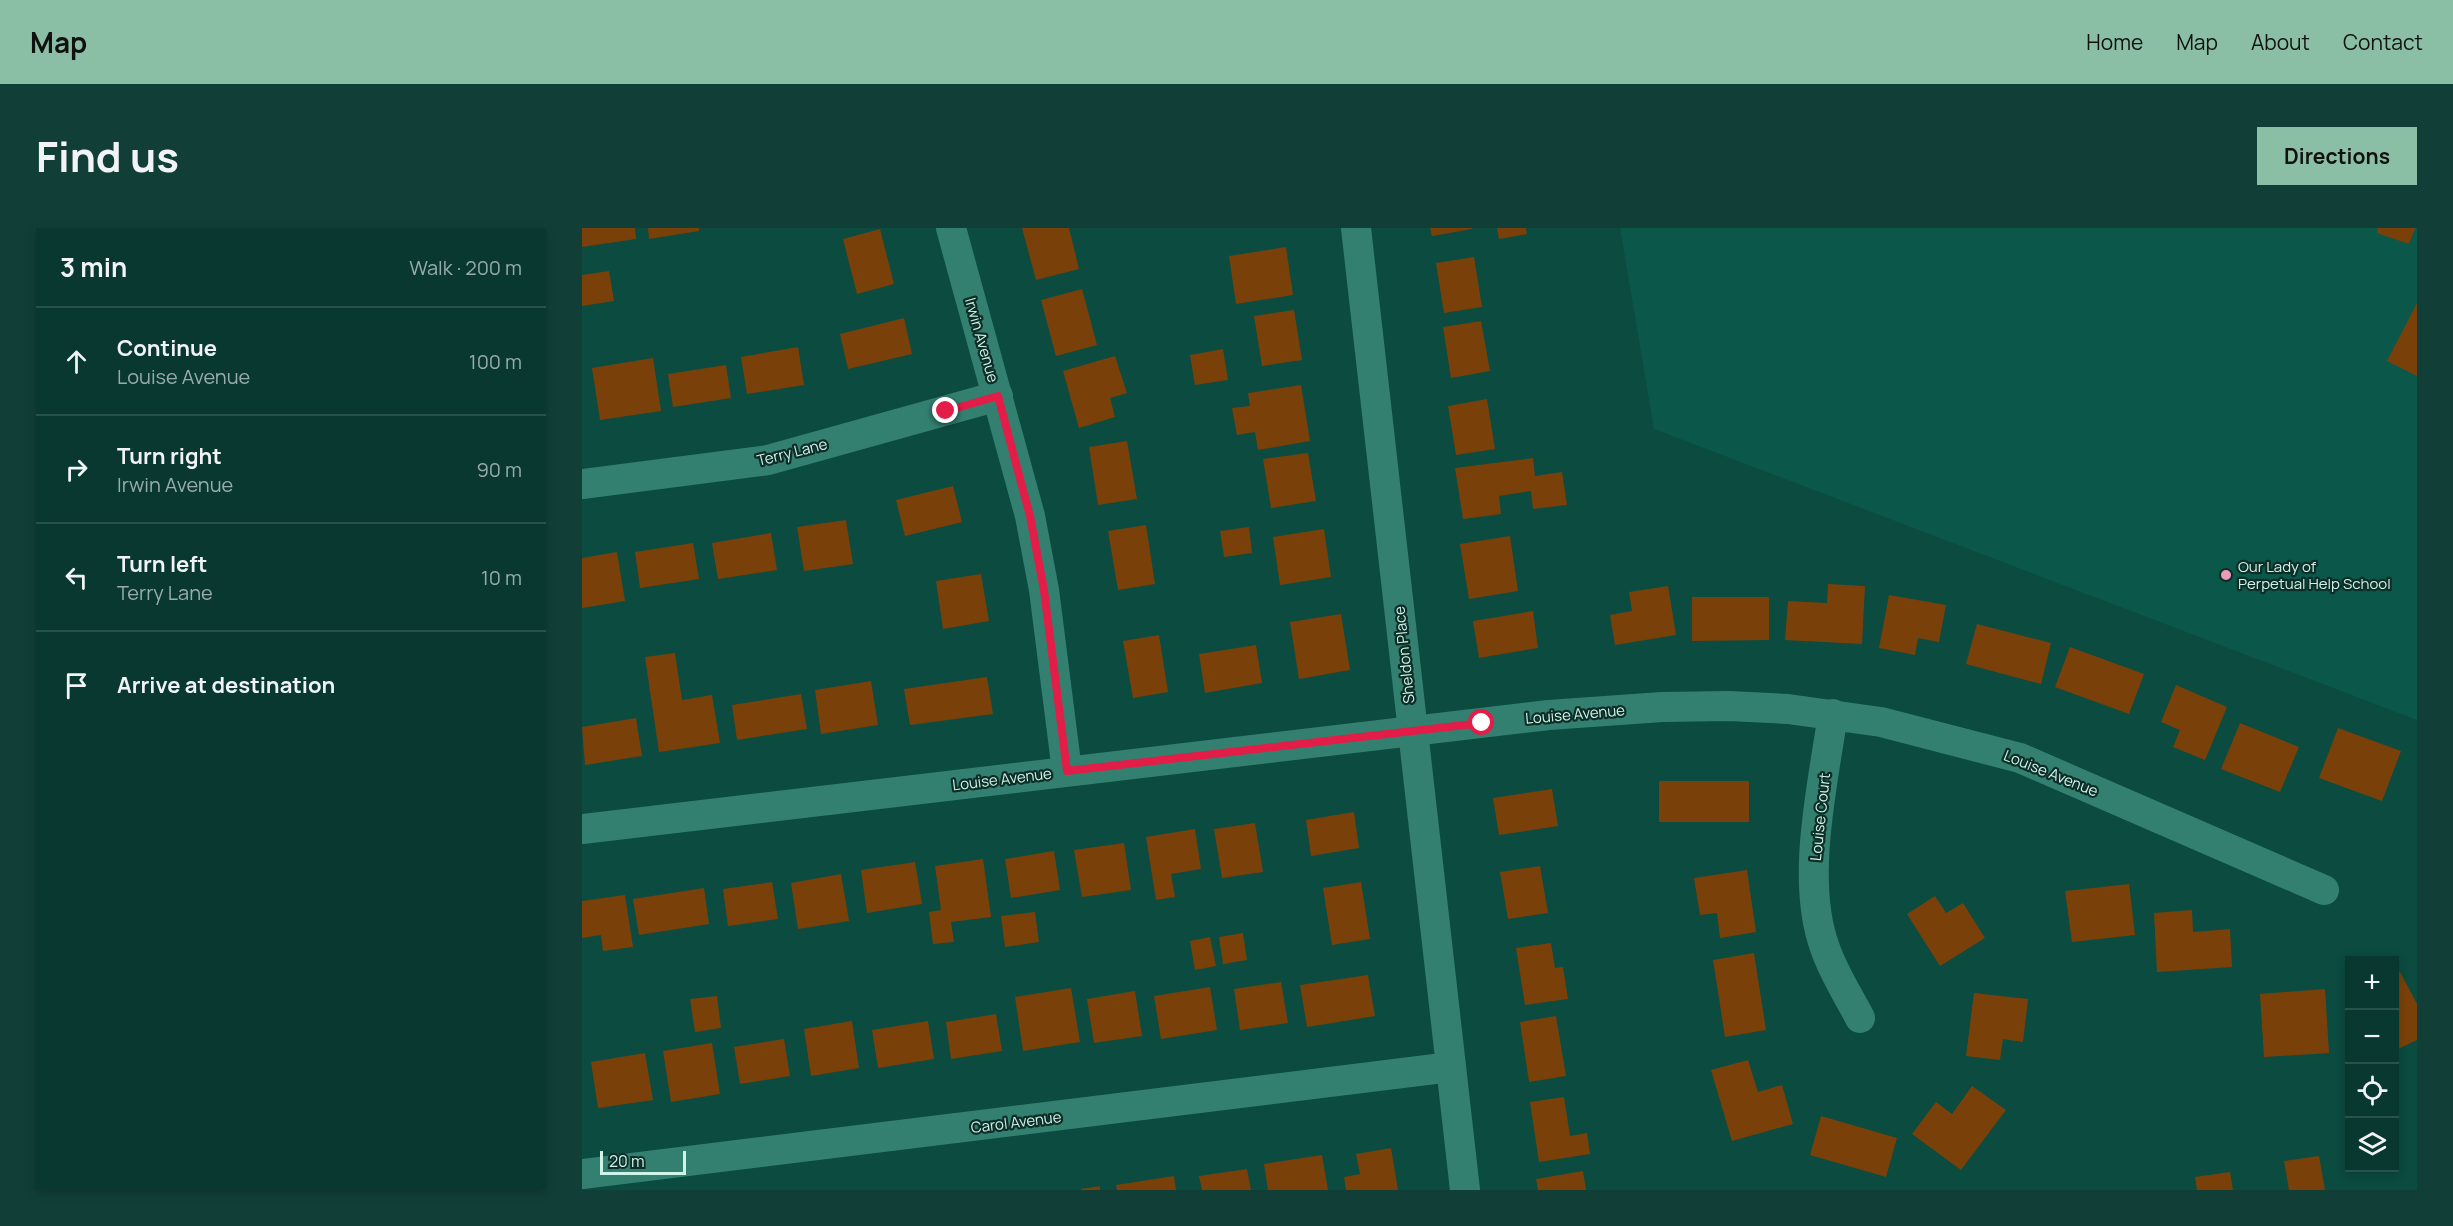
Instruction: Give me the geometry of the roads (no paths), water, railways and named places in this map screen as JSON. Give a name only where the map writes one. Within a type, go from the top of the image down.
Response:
[{"type":"street","name":"Irwin Avenue","points":[[951,228],[1030,516],[1044,590],[1067,771]]},
{"type":"street","name":"Sheldon Place","points":[[1356,228],[1465,1190]]},
{"type":"street","name":"Terry Lane","points":[[582,484],[768,460],[998,396]]},
{"type":"street","name":"Louise Avenue","points":[[582,829],[1550,715],[1662,707],[1729,706],[1833,714],[1881,722],[2020,758],[2324,890]]},
{"type":"street","name":"Louise Court","points":[[1833,714],[1814,846],[1817,910],[1825,948],[1860,1018]]},
{"type":"street","name":"Carol Avenue","points":[[582,1174],[1451,1067]]},
{"type":"place","name":"Our Lady of Perpetual Help School","points":[[2226,575]]}]
